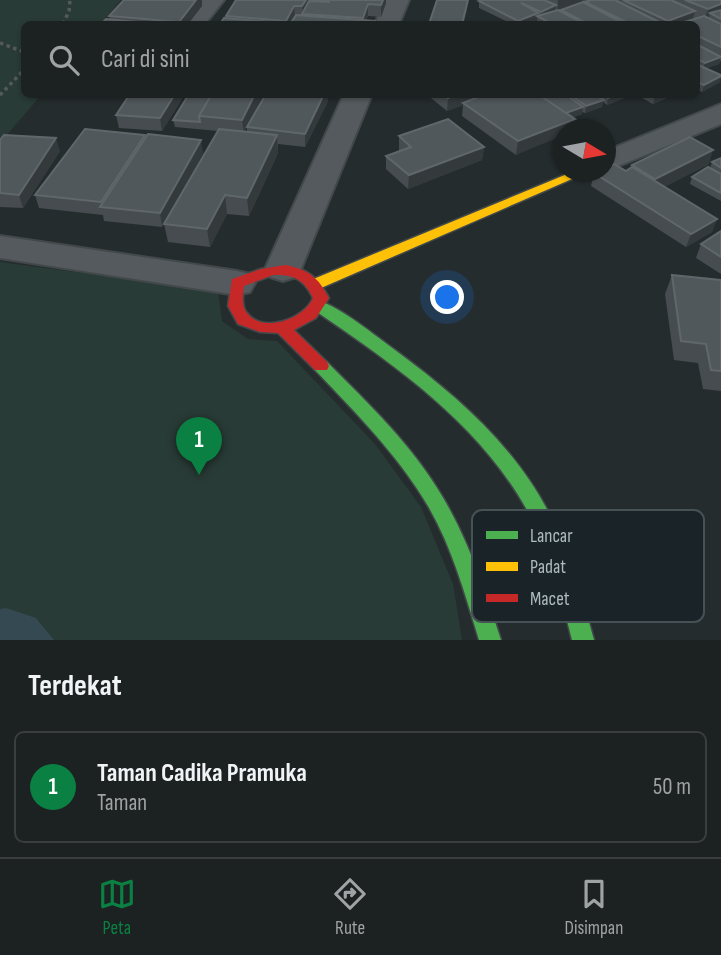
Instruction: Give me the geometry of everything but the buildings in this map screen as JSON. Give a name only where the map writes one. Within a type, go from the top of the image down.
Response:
[{"type":"street","points":[[195,21],[212,0]]},
{"type":"street","points":[[388,21],[397,0]]},
{"type":"street","points":[[283,269],[356,98]]},
{"type":"street","points":[[616,158],[721,113]]},
{"type":"street","points":[[316,284],[558,182]]},
{"type":"street","points":[[0,247],[237,284],[255,274],[283,269],[297,271],[316,284],[321,298],[319,306],[305,321],[282,328],[266,329],[241,319],[234,309],[232,299],[237,284]]},
{"type":"street","points":[[319,306],[433,385],[476,424],[500,453],[537,510]]},
{"type":"street","points":[[282,328],[366,414],[433,499],[464,558],[472,583]]},
{"type":"street","points":[[484,622],[490,640]]},
{"type":"street","points":[[578,622],[583,640]]},
{"type":"path","points":[[64,21],[70,0]]},
{"type":"path","points":[[0,43],[21,51]]},
{"type":"path","points":[[0,96],[21,73]]},
{"type":"green space","points":[[0,0],[121,0],[103,21],[21,21],[21,98],[38,98],[0,143]]},
{"type":"green space","points":[[0,262],[218,291],[222,321],[248,339],[277,341],[375,444],[421,507],[453,584],[462,640],[0,640]]},
{"type":"water","points":[[6,608],[36,618],[54,640],[0,640],[0,609]]},
{"type":"traffic: fast","points":[[319,306],[415,373],[473,424],[499,453],[537,510]]},
{"type":"traffic: fast","points":[[321,366],[397,447],[423,482],[444,517],[472,584]]},
{"type":"traffic: fast","points":[[484,622],[490,640]]},
{"type":"traffic: fast","points":[[578,622],[583,640]]},
{"type":"traffic: slow","points":[[316,284],[558,182]]},
{"type":"traffic: jam","points":[[282,328],[295,324],[315,310],[321,298],[315,285],[306,277],[285,270],[261,273],[237,283],[236,306],[244,320],[260,326],[282,328],[321,366]]},
{"type":"place","name":"Taman Cadika Pramuka","points":[[199,475]]}]
